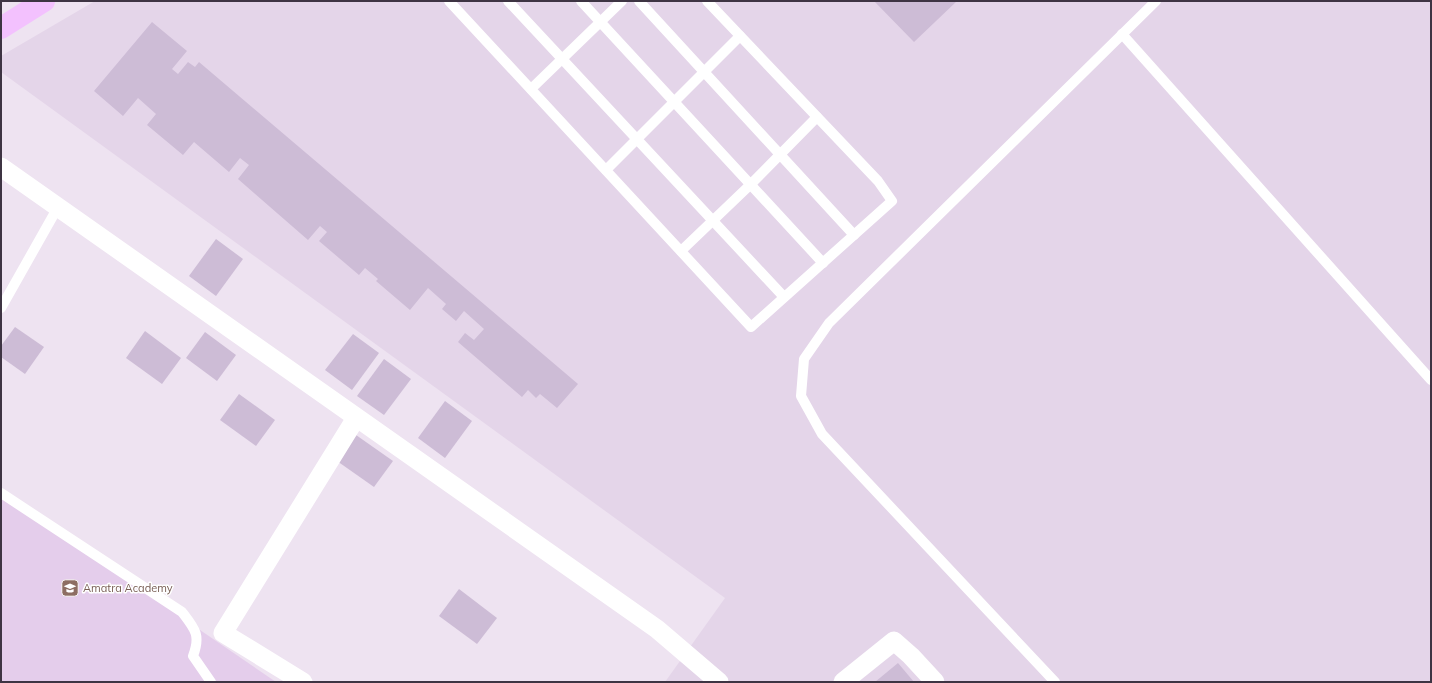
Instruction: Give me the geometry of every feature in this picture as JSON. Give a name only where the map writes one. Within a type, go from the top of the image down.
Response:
[{"type":"main road","points":[[1,28],[44,1]]},
{"type":"street","points":[[1,167],[657,629],[719,682]]},
{"type":"street","points":[[303,682],[223,633],[356,418]]},
{"type":"street","points":[[843,682],[894,641],[911,656],[935,682]]},
{"type":"lane","points":[[508,1],[784,297]]},
{"type":"lane","points":[[581,1],[823,263]]},
{"type":"lane","points":[[531,89],[622,1]]},
{"type":"lane","points":[[639,1],[705,71],[854,235]]},
{"type":"lane","points":[[455,3],[531,89],[751,326],[892,202],[878,181],[707,1]]},
{"type":"lane","points":[[1055,682],[822,434],[801,396],[804,359],[829,323],[1156,1]]},
{"type":"lane","points":[[1122,34],[1431,380]]},
{"type":"lane","points":[[606,170],[673,101],[740,36]]},
{"type":"lane","points":[[681,251],[751,184],[817,117]]},
{"type":"lane","points":[[1,308],[58,207]]},
{"type":"lane","points":[[1,493],[182,612],[193,626],[198,642],[194,656],[211,682]]},
{"type":"shaded area","points":[[95,1],[1431,1],[1431,682],[665,682],[725,598],[1,72],[1,56]]},
{"type":"shaded area","name":"Amatra Academy","points":[[1,494],[276,682],[1,682]]},
{"type":"building","points":[[874,1],[957,1],[914,42]]},
{"type":"building","points":[[152,22],[187,51],[172,69],[178,74],[188,62],[195,67],[199,62],[578,384],[557,408],[540,394],[536,398],[528,390],[522,397],[458,342],[465,333],[474,340],[484,329],[464,311],[456,321],[442,309],[446,304],[428,288],[410,310],[376,281],[378,279],[365,268],[359,275],[319,241],[327,232],[320,226],[308,240],[238,179],[249,165],[240,158],[229,172],[194,142],[183,155],[147,125],[156,114],[138,98],[123,116],[94,91]]},
{"type":"building","points":[[216,239],[243,259],[216,296],[189,276]]},
{"type":"building","points":[[15,327],[44,347],[25,374],[1,357],[1,346]]},
{"type":"building","points":[[145,331],[181,358],[162,384],[126,358]]},
{"type":"building","points":[[205,332],[236,355],[217,381],[186,358]]},
{"type":"building","points":[[353,334],[379,353],[352,390],[325,370]]},
{"type":"building","points":[[384,359],[411,379],[384,415],[357,396]]},
{"type":"building","points":[[239,394],[275,420],[256,446],[220,420]]},
{"type":"building","points":[[445,401],[472,421],[445,458],[418,438]]},
{"type":"building","points":[[356,435],[393,461],[374,487],[337,461]]},
{"type":"building","points":[[459,589],[497,618],[477,644],[439,616]]},
{"type":"building","points":[[898,663],[914,682],[875,682]]},
{"type":"place","name":"Amatra Academy","points":[[70,588]]}]
